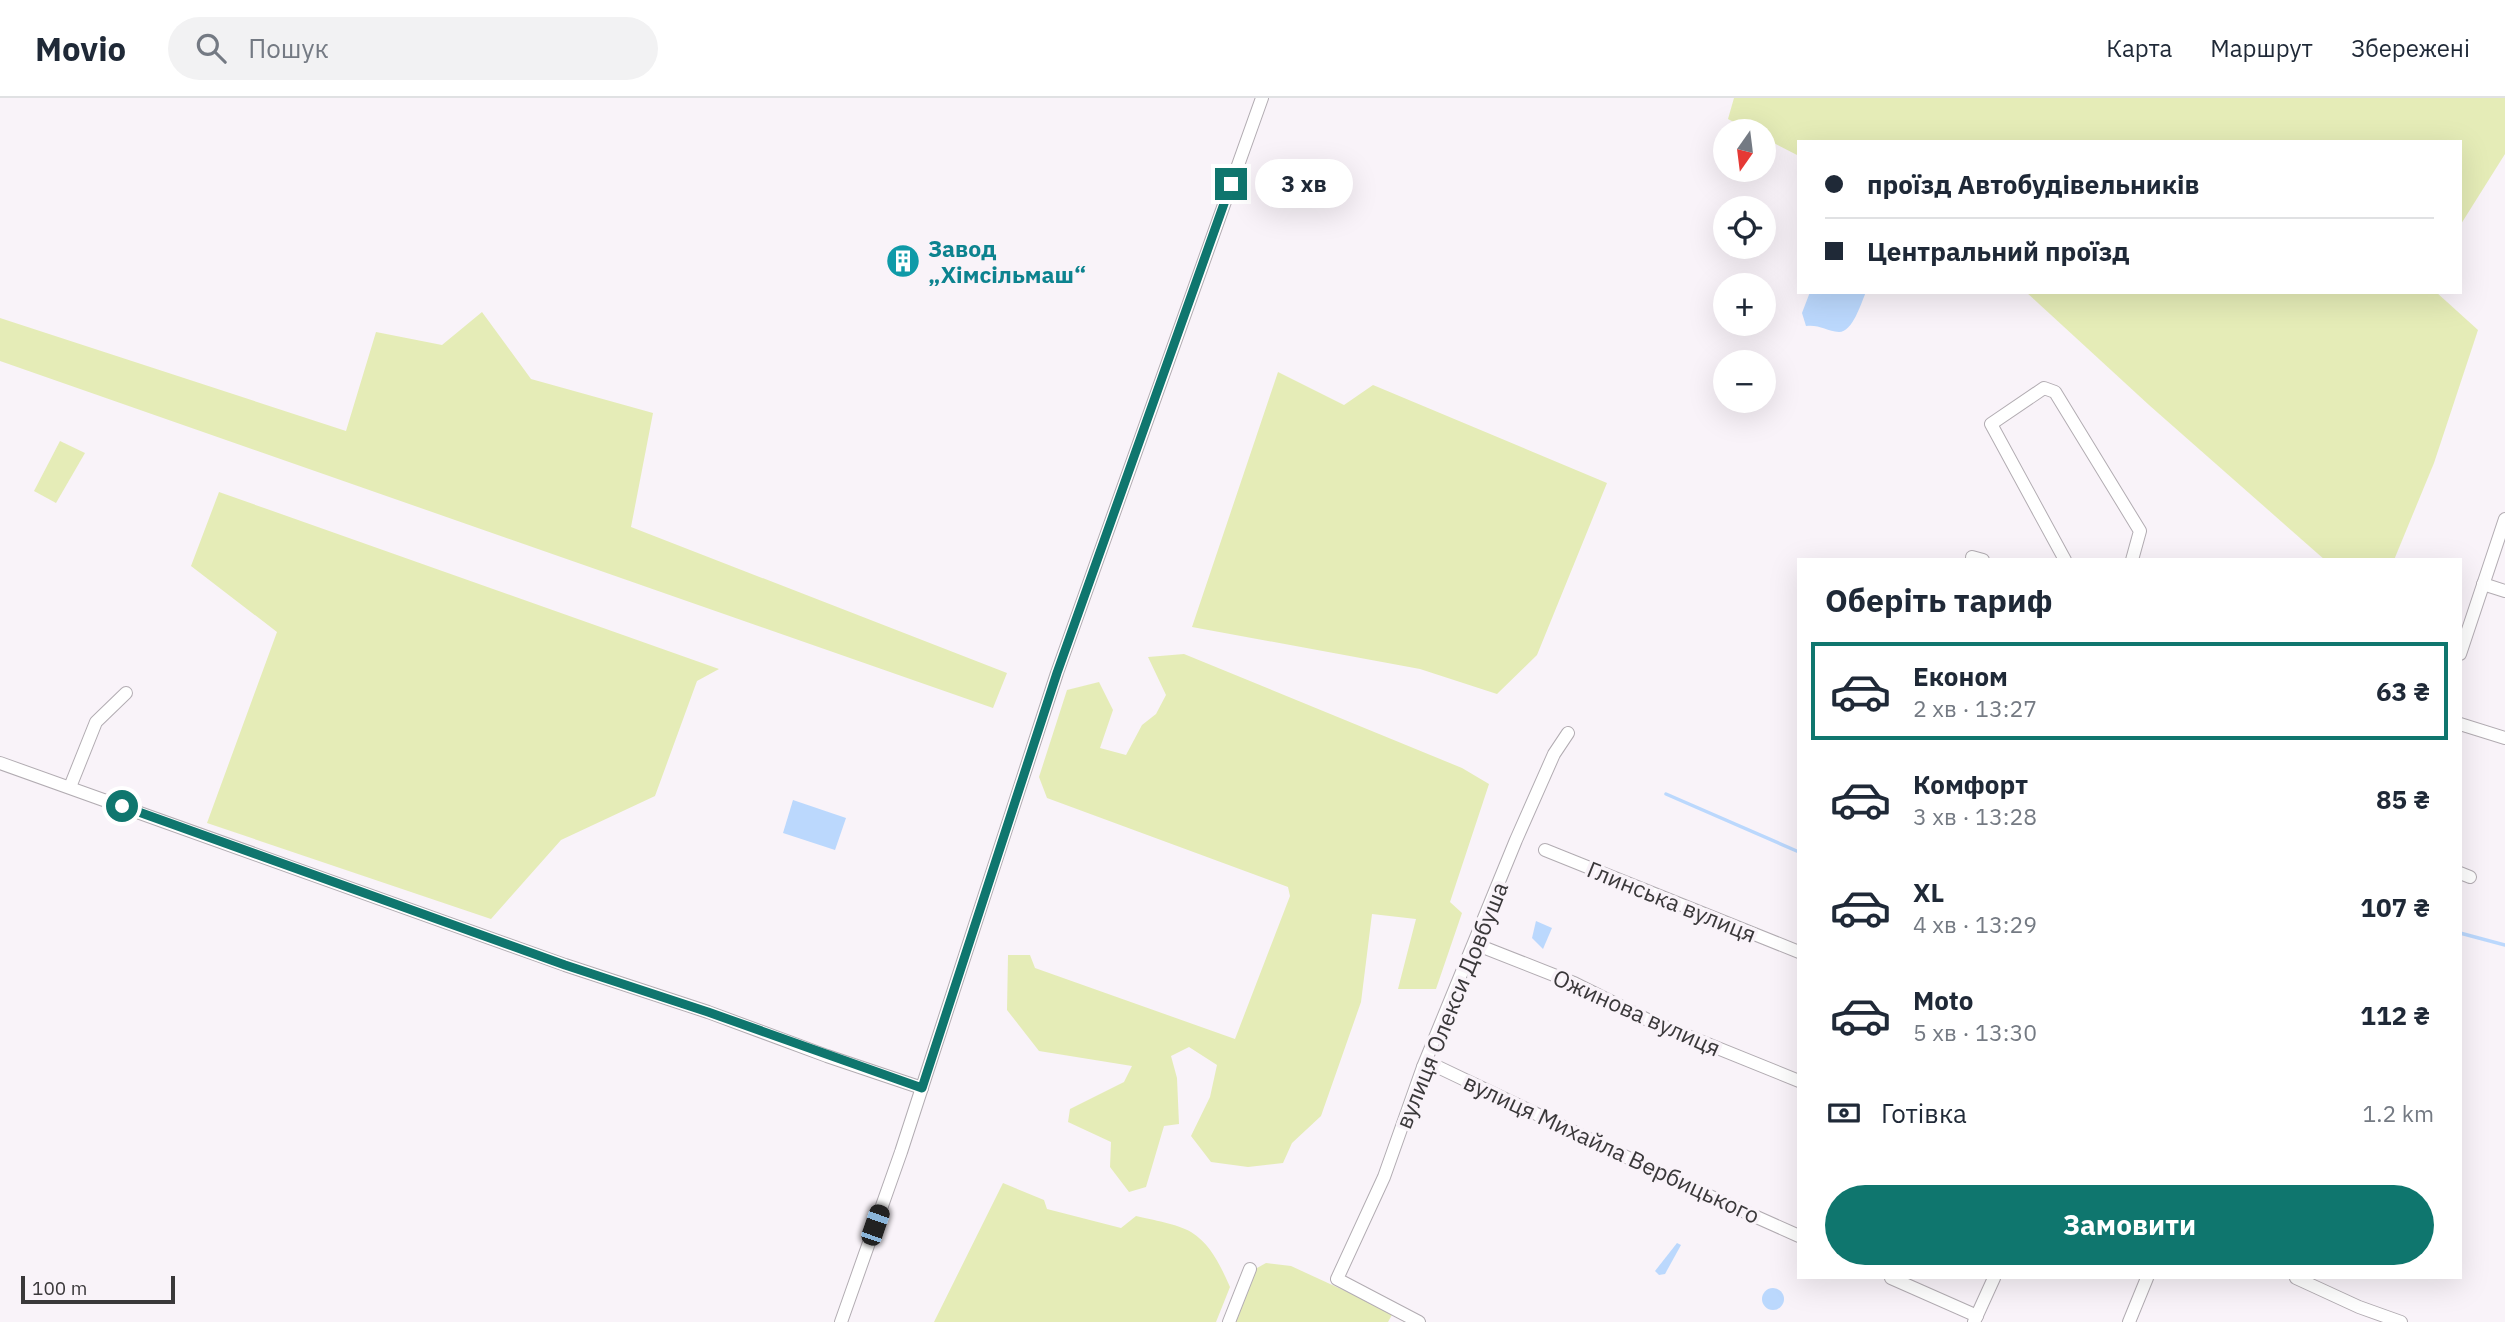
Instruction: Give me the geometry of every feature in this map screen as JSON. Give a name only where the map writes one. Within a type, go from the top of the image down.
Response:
[{"type":"street","points":[[841,1322],[922,1088],[1057,673],[1262,98]]},
{"type":"street","points":[[2064,558],[1990,424],[2044,388],[2055,392],[2140,531],[2133,558]]},
{"type":"street","points":[[2462,648],[2505,519]]},
{"type":"street","points":[[2483,584],[2505,591]]},
{"type":"street","points":[[69,787],[96,723],[126,694]]},
{"type":"street","points":[[2462,725],[2505,738]]},
{"type":"street","name":"вулиця Олекси Довбуша","points":[[1419,1322],[1337,1279],[1384,1177],[1423,1066],[1522,827],[1554,754],[1568,733]]},
{"type":"street","points":[[0,763],[565,965],[708,1012],[922,1088]]},
{"type":"street","name":"Глинська вулиця","points":[[1545,850],[1797,951]]},
{"type":"street","name":"Ожинова вулиця","points":[[1475,944],[1574,983],[1648,1020],[1797,1080]]},
{"type":"street","name":"вулиця Михайла Вербицького","points":[[1423,1066],[1438,1067],[1687,1186],[1797,1235]]},
{"type":"street","points":[[1229,1322],[1250,1269]]},
{"type":"street","points":[[1893,1279],[1976,1319],[1994,1279]]},
{"type":"street","points":[[2129,1322],[2147,1279]]},
{"type":"street","points":[[2299,1279],[2359,1307],[2401,1322]]},
{"type":"green space","points":[[1734,98],[2505,98],[2505,154],[2462,222],[2462,140],[1797,140],[1797,155],[1776,144],[1776,119],[1728,119]]},
{"type":"green space","points":[[2028,294],[2438,294],[2478,330],[2434,463],[2395,558],[2323,558]]},
{"type":"green space","points":[[482,312],[531,379],[653,413],[631,527],[1007,673],[993,708],[0,361],[0,318],[346,431],[376,332],[442,345]]},
{"type":"green space","points":[[1278,372],[1344,405],[1373,385],[1607,483],[1537,655],[1497,694],[1420,669],[1192,627]]},
{"type":"green space","points":[[60,441],[85,453],[56,503],[34,491]]},
{"type":"green space","points":[[219,492],[719,669],[697,681],[655,796],[561,840],[491,919],[207,823],[277,632],[191,566]]},
{"type":"green space","points":[[1184,654],[1462,768],[1489,784],[1450,902],[1462,913],[1436,989],[1398,989],[1416,919],[1372,914],[1361,1002],[1321,1116],[1292,1143],[1283,1163],[1248,1167],[1211,1162],[1191,1136],[1210,1097],[1217,1065],[1189,1047],[1171,1056],[1177,1078],[1179,1124],[1164,1126],[1146,1187],[1129,1192],[1110,1167],[1111,1142],[1068,1122],[1070,1109],[1124,1082],[1132,1066],[1039,1051],[1007,1010],[1008,955],[1030,955],[1035,968],[1235,1039],[1290,896],[1288,887],[1047,798],[1039,777],[1067,690],[1099,682],[1113,710],[1100,748],[1126,755],[1142,725],[1156,714],[1166,695],[1148,657]]},
{"type":"green space","points":[[1003,1183],[1044,1200],[1047,1209],[1121,1228],[1136,1216],[1172,1224],[1191,1232],[1210,1249],[1230,1287],[1216,1322],[934,1322]]},
{"type":"green space","points":[[1266,1263],[1291,1266],[1393,1313],[1388,1322],[1236,1322],[1257,1268]]},
{"type":"water","points":[[1809,294],[1865,294],[1852,322],[1844,331],[1806,326],[1802,313]]},
{"type":"water","points":[[793,800],[846,818],[835,850],[783,833]]},
{"type":"water","points":[[1536,921],[1552,928],[1543,949],[1532,938]]},
{"type":"water","points":[[1677,1243],[1681,1245],[1665,1274],[1659,1275],[1655,1271]]},
{"type":"water","points":[[1773,1288],[1781,1291],[1784,1299],[1781,1307],[1773,1310],[1765,1307],[1762,1299],[1765,1291]]},
{"type":"waterway","points":[[1666,794],[1797,851]]},
{"type":"waterway","points":[[2462,934],[2505,945]]},
{"type":"place","name":"Завод „Хімсільмаш“","points":[[903,261]]},
{"type":"route","points":[[122,806],[565,965],[708,1012],[922,1088],[1057,673],[1231,184]]}]
